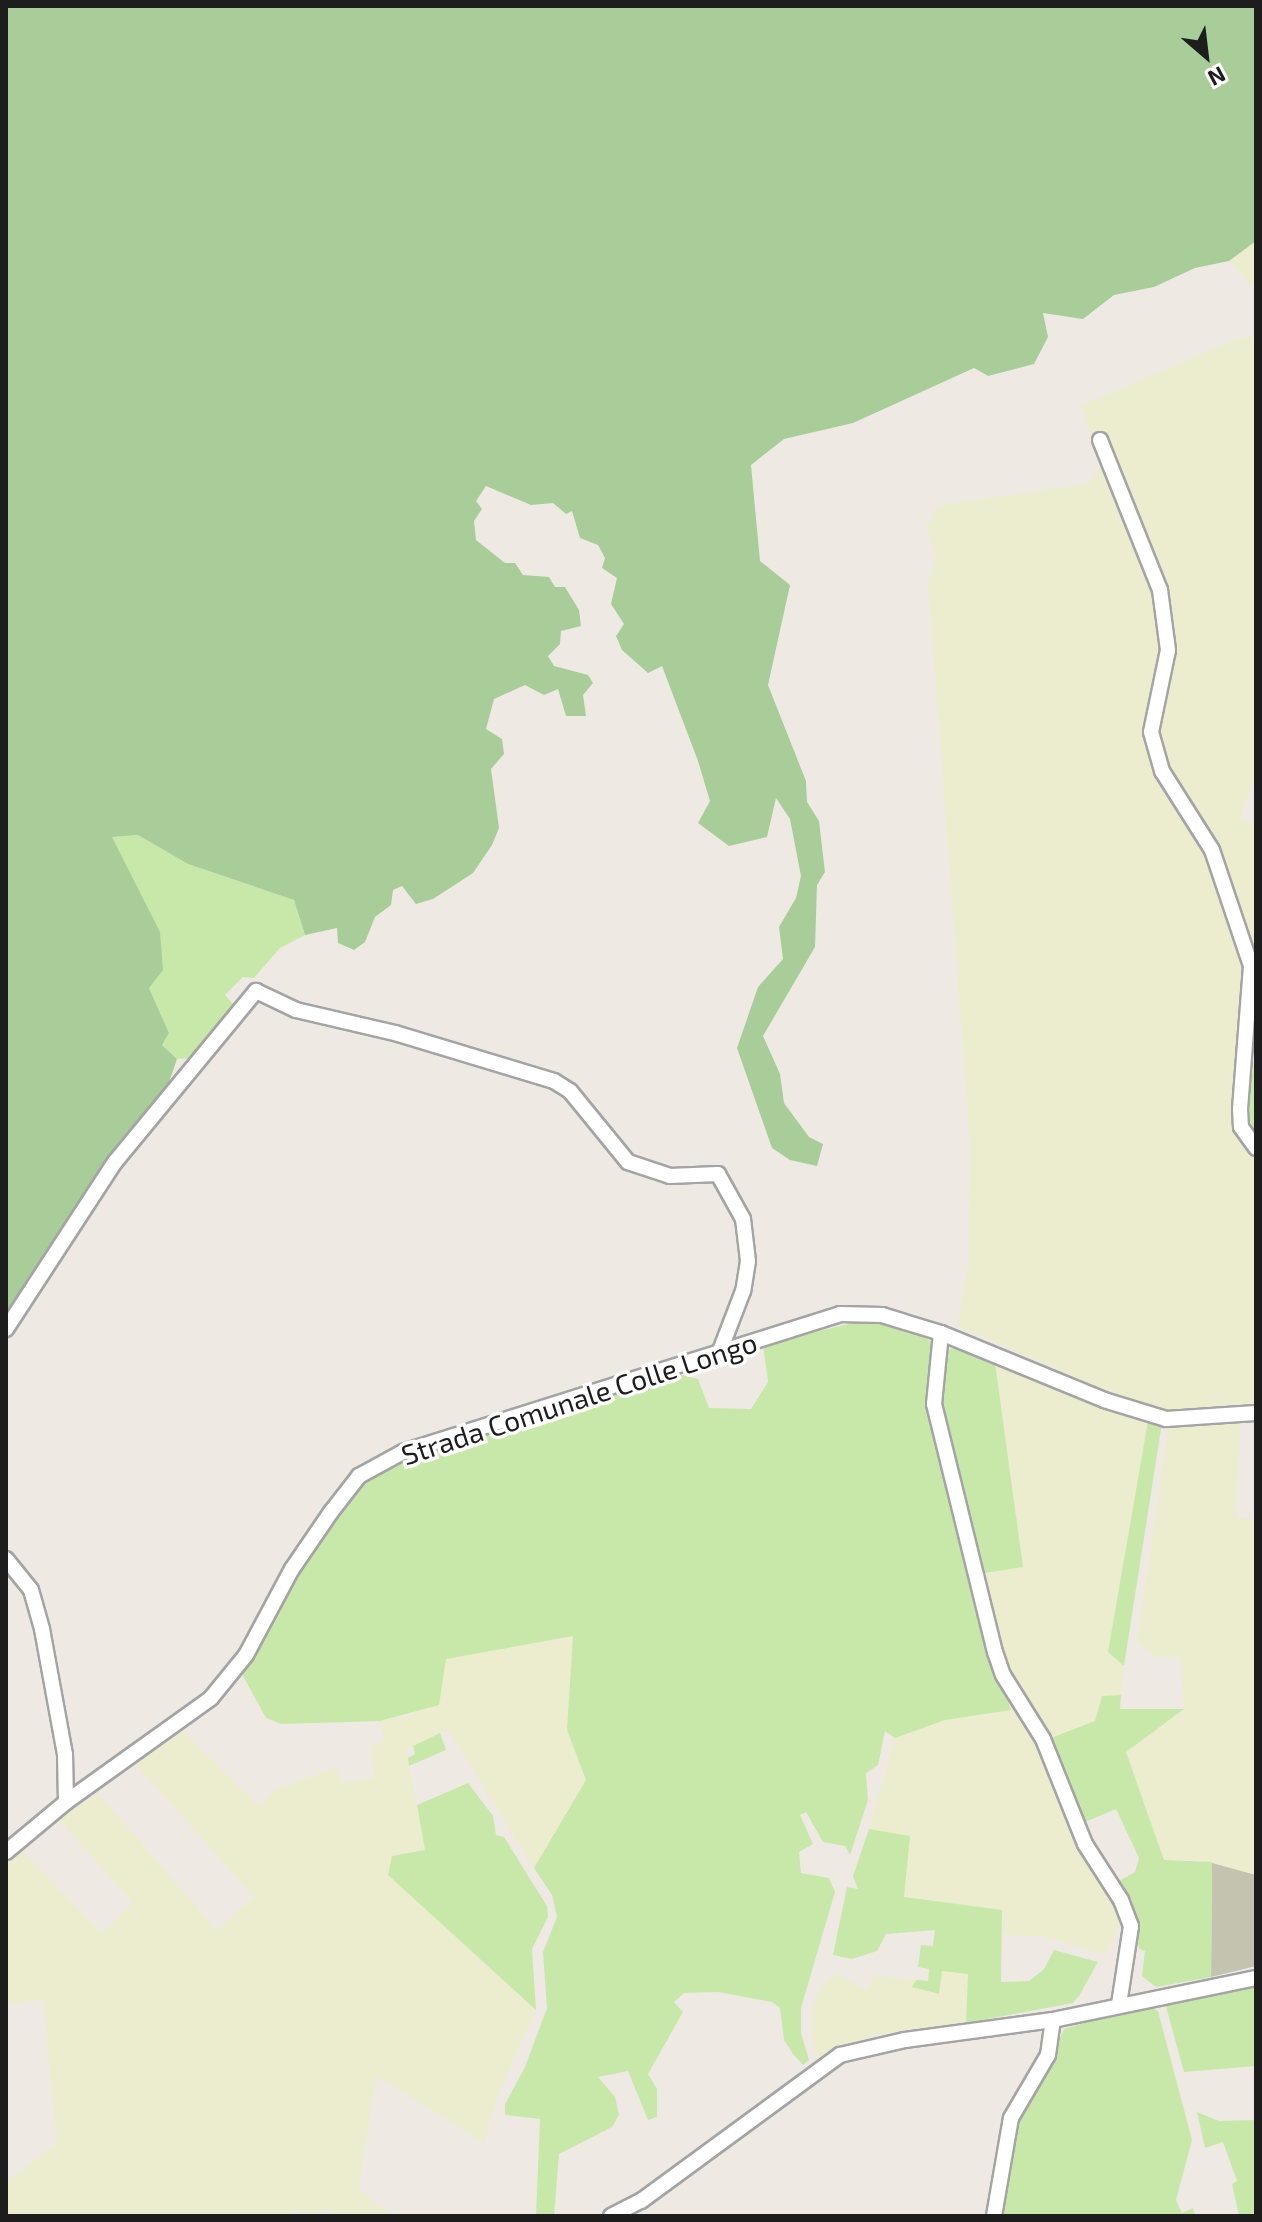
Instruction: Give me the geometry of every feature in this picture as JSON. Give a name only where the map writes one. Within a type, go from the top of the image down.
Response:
[{"type":"street","points":[[1100,440],[1160,590],[1168,650],[1151,732],[1162,771],[1212,850],[1251,966],[1240,1109],[1241,1127],[1256,1148]]},
{"type":"street","points":[[6,1329],[115,1162],[256,991],[296,1010],[395,1033],[554,1081],[570,1091],[628,1162],[670,1176],[718,1174],[743,1219],[748,1261],[743,1291],[720,1351]]},
{"type":"street","name":"Strada Comunale Colle Longo","points":[[6,1852],[66,1802],[211,1698],[246,1655],[292,1569],[359,1476],[403,1452],[840,1314],[882,1315],[941,1333],[1104,1400],[1166,1419],[1256,1413]]},
{"type":"street","points":[[941,1333],[933,1376],[934,1404],[995,1652],[1043,1739],[1085,1844],[1121,1900],[1131,1926],[1119,2004]]},
{"type":"street","points":[[6,1559],[31,1590],[42,1629],[65,1754],[66,1802]]},
{"type":"street","points":[[611,2216],[641,2201],[840,2055],[905,2040],[1053,2020],[1256,1978]]},
{"type":"street","points":[[994,2216],[1008,2127],[1048,2055],[1053,2020]]},
{"type":"shaded area","points":[[1256,241],[1256,290],[1229,261]]},
{"type":"shaded area","points":[[1256,337],[1256,773],[1240,818],[1256,826],[1256,1062],[1242,1060],[1235,1107],[1256,1158],[1256,1402],[1168,1411],[1105,1390],[958,1326],[969,1259],[970,1141],[928,582],[936,558],[926,526],[940,505],[1088,484],[1101,466],[1081,406],[1236,339]]},
{"type":"shaded area","points":[[995,1363],[1148,1421],[1108,1652],[1124,1666],[1121,1695],[1102,1697],[1095,1721],[1040,1743],[1123,1918],[1106,1955],[1046,1937],[1003,1934],[1002,1910],[904,1897],[910,1836],[869,1829],[895,1738],[945,1720],[1011,1710],[1022,1696],[1000,1646],[985,1573],[1023,1566]]},
{"type":"shaded area","points":[[1240,1419],[1236,1517],[1256,1519],[1256,1875],[1201,1860],[1164,1860],[1126,1752],[1184,1708],[1180,1657],[1156,1657],[1137,1642],[1169,1424]]},
{"type":"shaded area","points":[[574,1636],[567,1730],[587,1780],[534,1868],[448,1730],[406,1749],[425,1850],[388,1875],[536,2010],[498,2095],[484,2143],[377,2076],[358,2189],[392,2216],[331,2216],[327,2208],[313,2216],[297,2210],[282,2216],[6,2216],[6,2182],[57,2143],[43,2000],[6,2004],[6,1864],[21,1850],[102,1933],[133,1903],[59,1820],[98,1793],[217,1930],[254,1897],[135,1764],[183,1731],[259,1806],[278,1788],[336,1768],[342,1783],[374,1778],[371,1746],[384,1741],[380,1721],[411,1716],[446,1659]]},
{"type":"shaded area","points":[[1212,1862],[1256,1875],[1256,1966],[1211,1977]]},
{"type":"shaded area","points":[[941,1971],[968,1974],[966,2023],[876,2034],[818,2056],[812,2042],[812,2007],[820,1988],[837,1973],[866,1990],[875,1976],[916,1980],[913,1986],[939,1994]]},
{"type":"green space","points":[[6,6],[1256,6],[1256,241],[1229,261],[1195,268],[1154,287],[1114,295],[1083,319],[1043,313],[1048,337],[1034,364],[988,376],[974,368],[853,423],[784,439],[751,465],[760,561],[790,585],[768,685],[806,781],[807,802],[819,821],[825,872],[817,885],[815,947],[763,1036],[780,1074],[784,1103],[809,1137],[823,1144],[817,1166],[790,1160],[772,1148],[737,1048],[758,987],[783,959],[779,927],[796,898],[801,876],[790,819],[776,798],[767,837],[729,846],[698,823],[710,801],[698,761],[662,666],[648,673],[622,650],[616,636],[624,624],[611,604],[617,578],[602,568],[605,558],[598,545],[580,538],[572,511],[566,514],[553,503],[531,505],[486,486],[476,501],[482,509],[474,521],[476,540],[505,563],[515,563],[523,575],[549,577],[555,587],[565,587],[579,610],[581,626],[561,631],[560,644],[548,656],[554,666],[588,675],[593,683],[583,695],[586,716],[566,716],[558,689],[544,695],[525,685],[494,699],[486,729],[502,739],[504,754],[491,769],[499,828],[492,845],[473,873],[433,899],[416,904],[402,886],[393,890],[391,905],[375,917],[365,942],[354,950],[338,943],[337,928],[305,935],[294,900],[188,864],[138,835],[112,837],[160,932],[163,970],[149,988],[169,1033],[162,1045],[177,1059],[169,1082],[111,1158],[6,1319]]},
{"type":"green space","points":[[138,835],[188,864],[294,900],[305,935],[280,948],[254,978],[243,977],[225,995],[234,1005],[197,1058],[177,1059],[162,1045],[169,1033],[149,988],[130,876],[111,837]]},
{"type":"green space","points":[[1256,1062],[1256,1138],[1246,1110]]},
{"type":"green space","points":[[860,1321],[890,1322],[931,1341],[929,1409],[984,1634],[1011,1710],[945,1720],[895,1738],[885,1731],[878,1765],[866,1773],[868,1800],[850,1855],[845,1846],[823,1842],[806,1812],[800,1815],[813,1844],[799,1852],[801,1873],[829,1878],[835,1892],[801,2008],[801,2033],[809,2060],[803,2065],[784,2040],[780,2008],[772,2002],[718,1992],[684,1993],[674,2002],[683,2012],[648,2074],[657,2089],[657,2117],[648,2120],[628,2071],[598,2077],[615,2097],[619,2115],[612,2127],[559,2154],[554,2216],[536,2216],[540,2119],[505,2115],[505,2104],[525,2067],[547,2008],[543,1952],[557,1917],[552,1895],[534,1868],[586,1780],[567,1730],[573,1636],[446,1659],[439,1705],[380,1721],[281,1724],[266,1718],[242,1674],[319,1541],[346,1501],[372,1476],[403,1458],[675,1373],[698,1379],[709,1408],[751,1409],[768,1382],[763,1345]]},
{"type":"green space","points":[[957,1348],[995,1363],[1023,1567],[985,1573],[942,1405],[943,1361],[950,1349]]},
{"type":"green space","points":[[1148,1421],[1160,1424],[1161,1429],[1124,1666],[1108,1652]]},
{"type":"green space","points":[[1121,1695],[1120,1709],[1184,1709],[1126,1752],[1164,1860],[1212,1862],[1211,1977],[1156,1987],[1142,1976],[1145,1951],[1139,1949],[1132,1911],[1117,1882],[1135,1872],[1139,1858],[1116,1809],[1085,1822],[1051,1738],[1095,1721],[1102,1696]]},
{"type":"green space","points":[[440,1733],[446,1750],[409,1766],[408,1758],[415,1754],[413,1746]]},
{"type":"green space","points":[[468,1783],[493,1816],[496,1835],[504,1837],[547,1906],[548,1917],[532,1949],[536,2010],[388,1875],[392,1856],[425,1850],[417,1805]]},
{"type":"green space","points":[[869,1829],[910,1836],[904,1897],[1002,1910],[1001,1982],[1029,1981],[1044,1969],[1054,1950],[1098,1962],[1079,1996],[1073,2003],[966,2023],[968,1974],[942,1971],[939,1994],[912,1987],[916,1980],[928,1981],[929,1969],[918,1967],[921,1945],[933,1946],[935,1930],[886,1934],[877,1951],[852,1959],[833,1955],[847,1887],[858,1889],[853,1876]]},
{"type":"green space","points":[[1256,1985],[1256,2066],[1184,2072],[1165,2003]]},
{"type":"green space","points":[[1148,2005],[1158,2011],[1192,2140],[1176,2200],[1182,2213],[1193,2208],[1195,2216],[1002,2216],[1008,2138],[1038,2089],[1064,2029]]},
{"type":"green space","points":[[1197,2112],[1219,2121],[1256,2120],[1256,2216],[1239,2216],[1232,2184],[1237,2181],[1223,2142],[1205,2148]]}]
